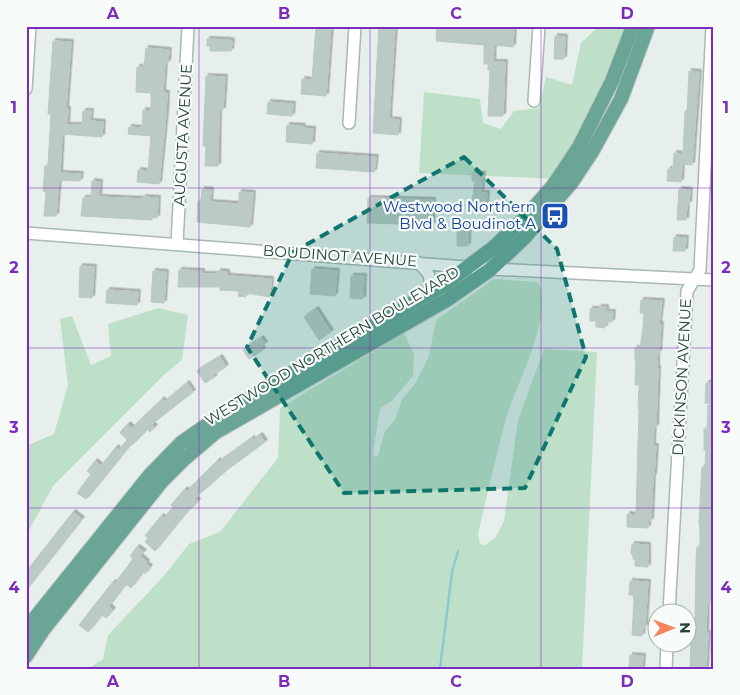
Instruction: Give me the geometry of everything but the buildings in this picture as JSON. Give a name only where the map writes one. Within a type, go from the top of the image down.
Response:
[{"type":"main road","name":"WESTWOOD NORTHERN BOULEVARD","points":[[26,656],[43,630],[162,480],[183,460],[216,432],[285,384],[442,286],[492,249],[523,220],[553,186],[574,155],[609,89],[633,26]]},
{"type":"main road","name":"WESTWOOD NORTHERN BOULEVARD","points":[[26,632],[112,520],[150,475],[182,443],[224,413],[285,384],[448,299],[490,268],[524,238],[572,182],[593,150],[621,99],[648,26]]},
{"type":"street","points":[[26,89],[30,26]]},
{"type":"street","name":"AUGUSTA AVENUE","points":[[177,244],[188,26]]},
{"type":"street","points":[[349,123],[355,26]]},
{"type":"street","points":[[534,101],[539,26]]},
{"type":"street","name":"DICKINSON AVENUE","points":[[670,602],[687,291],[700,270],[712,26]]},
{"type":"street","name":"BOUDINOT AVENUE","points":[[26,233],[490,268],[714,280]]},
{"type":"street","points":[[417,262],[430,275],[429,294]]},
{"type":"street","points":[[666,669],[667,652]]},
{"type":"highlighted area","points":[[464,157],[557,249],[586,357],[525,488],[344,493],[247,347],[293,252]]},
{"type":"green space","points":[[599,26],[627,26],[615,60],[557,179],[419,173],[424,92],[480,99],[483,123],[501,129],[514,111],[539,108],[546,77],[572,85],[581,43]]},
{"type":"green space","points":[[494,279],[538,282],[542,297],[538,332],[505,422],[494,464],[478,534],[480,544],[485,545],[495,538],[504,521],[518,420],[544,349],[597,352],[582,669],[88,669],[103,659],[108,635],[162,578],[189,544],[220,532],[278,458],[280,408],[404,333],[414,354],[413,376],[392,401],[380,408],[373,453],[375,457],[378,456],[385,431],[395,420],[402,399],[415,384],[429,356],[436,320]]},
{"type":"green space","points":[[158,308],[188,315],[182,360],[164,375],[53,486],[26,536],[26,446],[54,434],[68,385],[60,319],[72,316],[91,365],[111,356],[108,324]]},
{"type":"waterway","points":[[440,669],[452,572],[458,551]]},
{"type":"place","name":"Westwood Northern Blvd & Boudinot A","points":[[555,216]]}]
